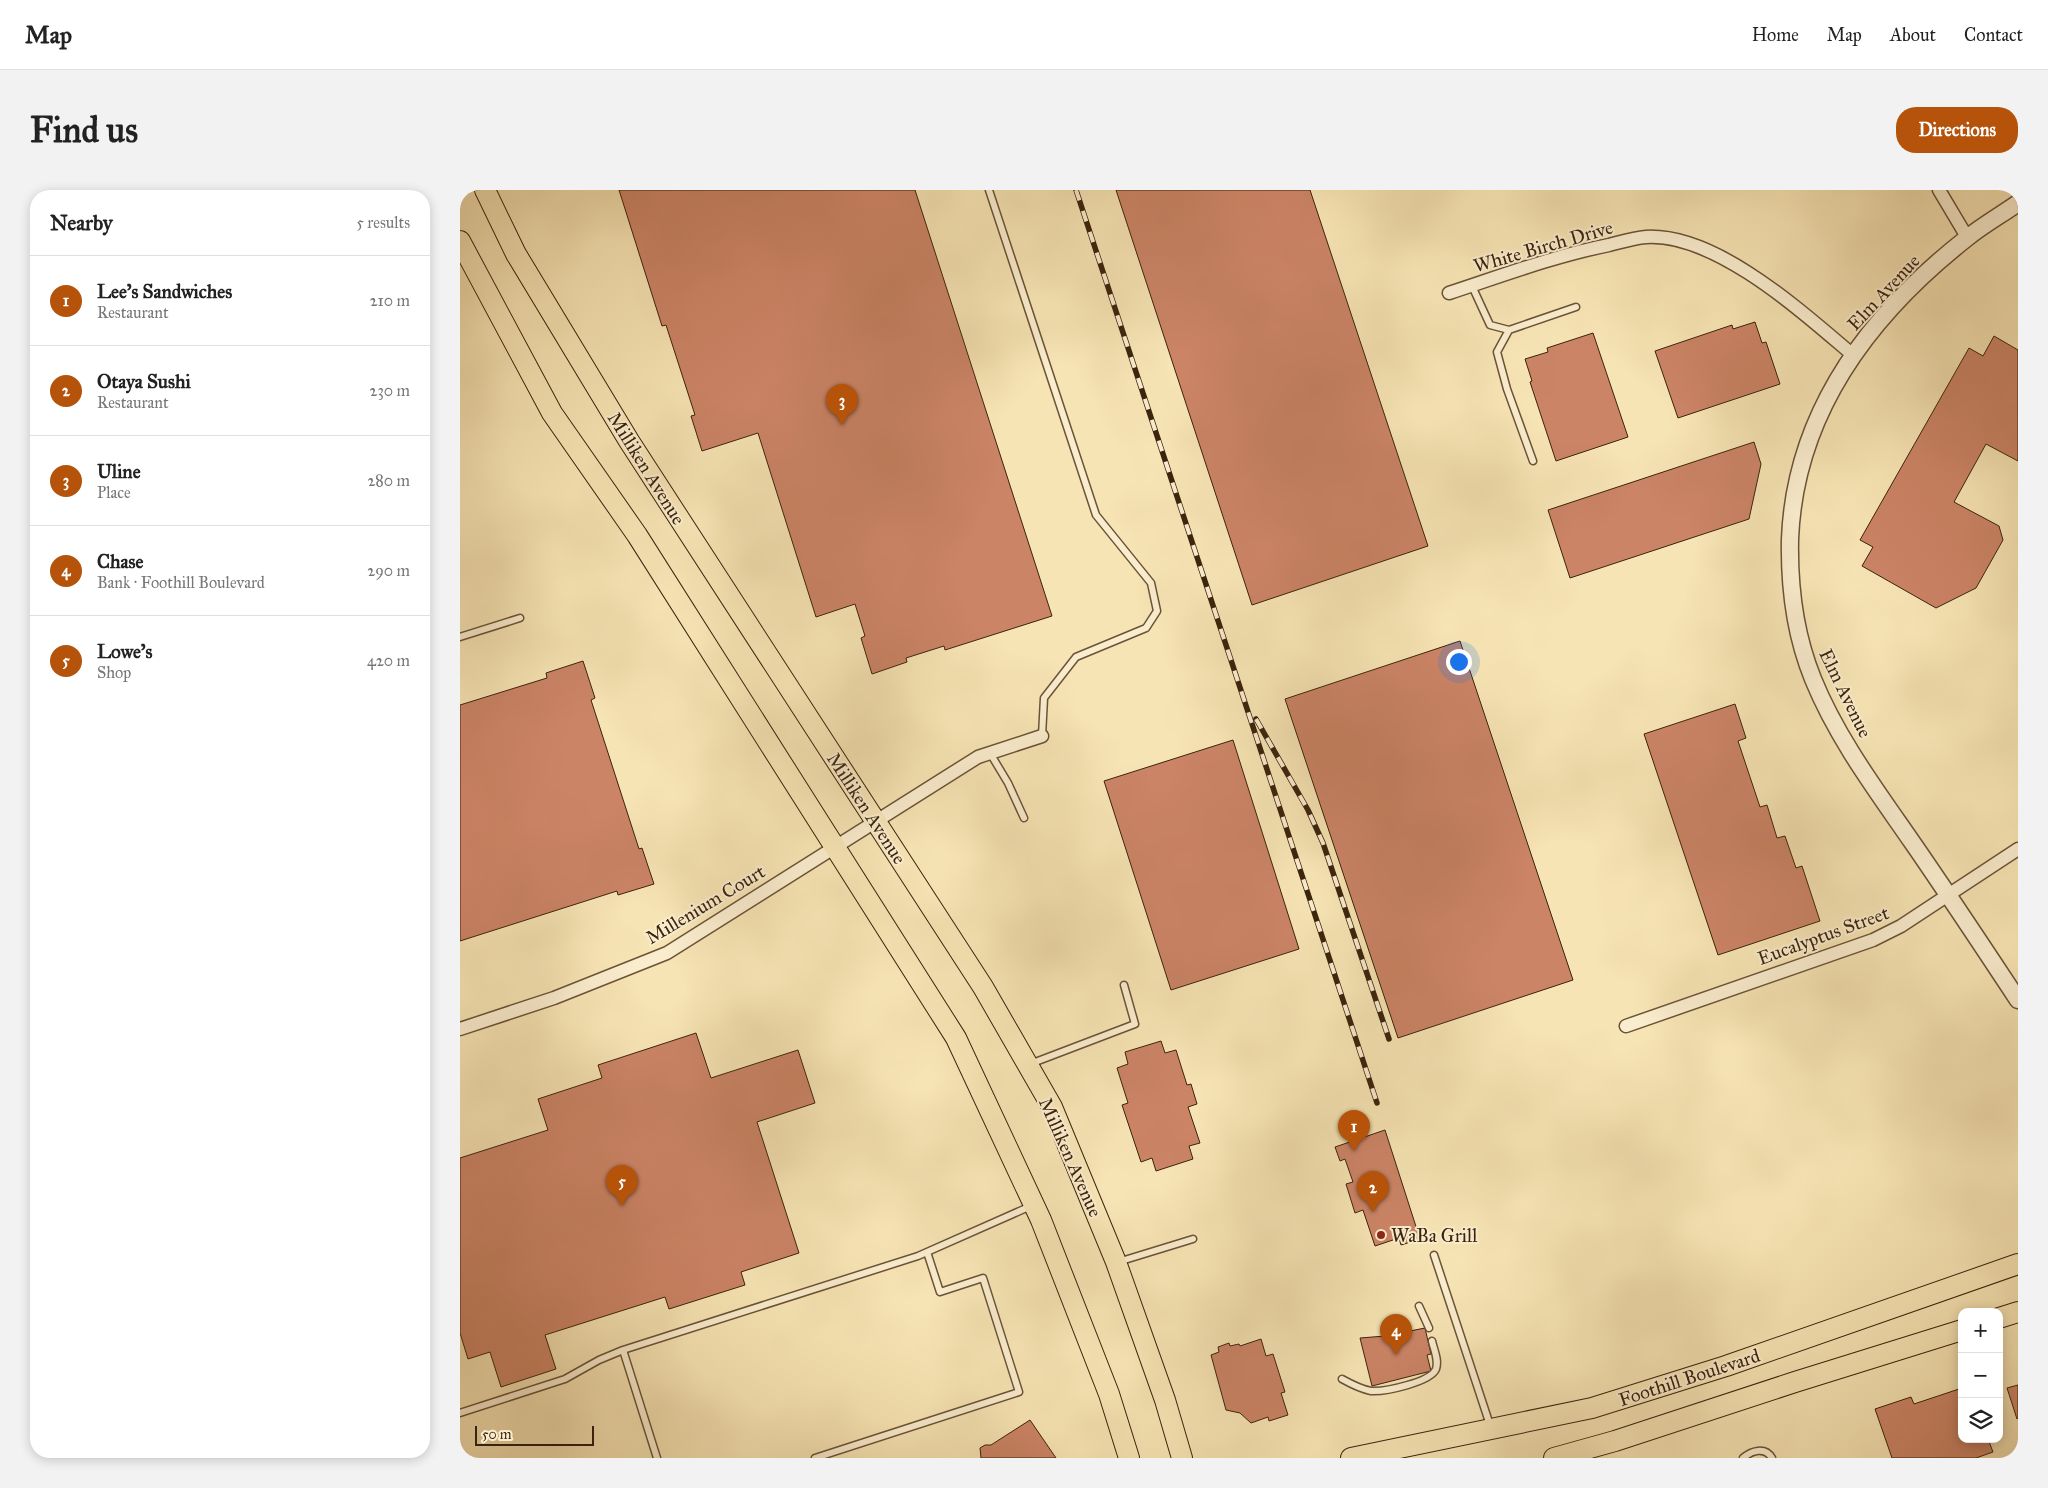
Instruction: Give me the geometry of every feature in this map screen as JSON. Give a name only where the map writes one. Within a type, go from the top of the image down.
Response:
[{"type":"main road","name":"Milliken Avenue","points":[[485,190],[516,254],[629,441],[983,987],[1052,1107],[1116,1262],[1165,1400],[1182,1458]]},
{"type":"main road","points":[[460,241],[552,413],[637,535],[956,1038],[1034,1205],[1096,1359],[1130,1458]]},
{"type":"main road","name":"Foothill Boulevard","points":[[1351,1458],[1592,1408],[1666,1385],[2018,1264]]},
{"type":"main road","points":[[2003,1317],[2018,1312]]},
{"type":"main road","name":"Foothill Boulevard","points":[[1554,1458],[1615,1441],[1794,1382],[1958,1331]]},
{"type":"street","points":[[1939,190],[1967,238]]},
{"type":"street","name":"Elm Avenue","points":[[2018,203],[1967,238],[1906,292],[1853,355],[1834,382],[1810,433],[1796,485],[1791,520],[1790,558],[1795,613],[1802,649],[1828,710],[1862,769],[1948,893],[2018,1000]]},
{"type":"street","name":"White Birch Drive","points":[[1449,294],[1582,250],[1646,237],[1682,242],[1710,250],[1751,275],[1805,315],[1853,355]]},
{"type":"street","name":"Millenium Court","points":[[460,1029],[554,998],[667,953],[833,846],[978,757],[1042,736]]},
{"type":"street","name":"Eucalyptus Street","points":[[1626,1026],[1872,940],[1901,926],[1948,893],[2018,849]]},
{"type":"lane","points":[[989,190],[1096,515],[1151,584],[1158,611],[1146,628],[1076,657],[1044,698],[1042,736]]},
{"type":"lane","points":[[1472,286],[1490,325],[1509,330],[1576,308]]},
{"type":"lane","points":[[1509,330],[1496,352],[1533,461]]},
{"type":"lane","points":[[460,637],[520,618]]},
{"type":"lane","points":[[990,753],[1008,783],[1024,818]]},
{"type":"lane","points":[[1028,1065],[1135,1024],[1124,985]]},
{"type":"lane","points":[[460,1413],[564,1379],[599,1360],[623,1350],[927,1252],[1034,1205]]},
{"type":"lane","points":[[1116,1262],[1194,1239]]},
{"type":"lane","points":[[816,1458],[1019,1392],[983,1278],[940,1292],[927,1252]]},
{"type":"lane","points":[[1434,1255],[1492,1429]]},
{"type":"lane","points":[[1419,1306],[1429,1328]]},
{"type":"lane","points":[[1342,1379],[1372,1391],[1389,1389],[1428,1378],[1436,1370],[1437,1359],[1432,1342]]},
{"type":"lane","points":[[623,1350],[657,1458]]},
{"type":"lane","points":[[1743,1458],[1750,1452],[1760,1450],[1770,1454],[1772,1458]]},
{"type":"building","points":[[619,190],[915,190],[1052,616],[945,650],[944,646],[906,658],[907,662],[872,674],[861,638],[865,636],[855,604],[816,617],[758,433],[702,451],[691,416],[695,415],[666,325],[662,326]]},
{"type":"building","points":[[1116,190],[1310,190],[1428,546],[1252,605]]},
{"type":"building","points":[[1755,322],[1762,343],[1766,342],[1780,384],[1678,418],[1655,351],[1732,325],[1733,329]]},
{"type":"building","points":[[1593,333],[1628,437],[1556,461],[1530,382],[1532,381],[1525,359],[1548,352],[1547,348]]},
{"type":"building","points":[[1994,336],[2018,350],[2018,461],[1986,444],[1954,502],[1999,526],[2003,540],[1976,588],[1936,608],[1862,566],[1873,547],[1860,540],[1969,348],[1983,356]]},
{"type":"building","points":[[1754,442],[1761,464],[1749,519],[1570,578],[1548,510]]},
{"type":"building","points":[[1460,641],[1573,980],[1398,1038],[1285,699]]},
{"type":"building","points":[[583,661],[595,698],[591,700],[639,849],[642,848],[654,884],[618,895],[617,891],[460,941],[460,705],[547,678],[546,673]]},
{"type":"building","points":[[1735,704],[1746,738],[1738,741],[1760,807],[1767,805],[1777,838],[1785,836],[1796,868],[1802,866],[1820,921],[1718,955],[1644,734]]},
{"type":"building","points":[[1233,740],[1299,949],[1171,990],[1104,781]]},
{"type":"building","points":[[696,1033],[711,1078],[798,1050],[815,1103],[757,1122],[799,1253],[741,1272],[745,1285],[669,1309],[665,1297],[545,1335],[556,1369],[501,1387],[490,1352],[468,1359],[460,1333],[460,1158],[548,1130],[538,1099],[602,1078],[598,1065]]},
{"type":"building","points":[[1161,1041],[1165,1053],[1176,1050],[1187,1085],[1191,1084],[1197,1104],[1188,1107],[1200,1143],[1189,1146],[1193,1159],[1156,1171],[1152,1158],[1141,1162],[1122,1105],[1128,1103],[1117,1068],[1128,1064],[1125,1052]]},
{"type":"building","points":[[1385,1130],[1420,1239],[1401,1245],[1399,1238],[1375,1246],[1363,1210],[1355,1213],[1346,1184],[1353,1182],[1345,1159],[1340,1161],[1335,1147]]},
{"type":"building","points":[[1403,1324],[1405,1332],[1425,1328],[1431,1354],[1427,1355],[1431,1371],[1372,1386],[1360,1338],[1385,1336],[1384,1328]]},
{"type":"building","points":[[1261,1339],[1266,1356],[1273,1354],[1285,1392],[1281,1393],[1288,1415],[1269,1421],[1268,1417],[1251,1423],[1240,1413],[1226,1410],[1211,1355],[1219,1352],[1218,1347],[1229,1343],[1230,1346],[1239,1344],[1240,1346]]},
{"type":"building","points":[[2018,1385],[2018,1418],[2017,1419],[2007,1388]]},
{"type":"building","points":[[1958,1389],[1958,1443],[1990,1443],[1993,1452],[1976,1458],[1892,1458],[1875,1409],[1911,1397],[1914,1404]]},
{"type":"building","points":[[1030,1420],[1056,1458],[981,1458],[980,1448],[985,1445],[991,1445]]},
{"type":"railway","points":[[1076,190],[1377,1103]]},
{"type":"railway","points":[[1256,719],[1308,810],[1323,843],[1389,1039]]},
{"type":"place","name":"Uline","points":[[842,425]]},
{"type":"place","name":"Lee's Sandwiches","points":[[1354,1151]]},
{"type":"place","name":"Lowe's","points":[[622,1206]]},
{"type":"place","name":"Otaya Sushi","points":[[1373,1212]]},
{"type":"place","name":"WaBa Grill","points":[[1381,1235]]},
{"type":"place","name":"Chase","points":[[1396,1355]]}]
